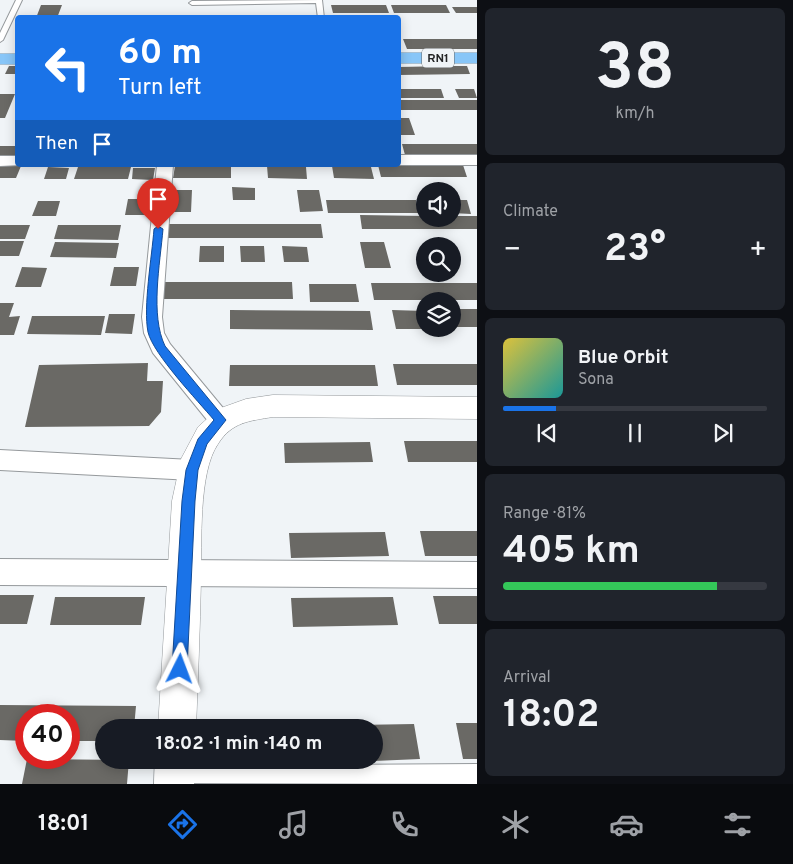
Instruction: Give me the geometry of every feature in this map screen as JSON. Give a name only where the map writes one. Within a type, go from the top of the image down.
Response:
[{"type":"highway","name":"RN1","points":[[401,58],[476,58]]},
{"type":"highway","points":[[0,59],[15,59]]},
{"type":"street","points":[[401,160],[477,160]]},
{"type":"street","points":[[0,161],[15,161]]},
{"type":"street","points":[[165,167],[152,317],[154,333],[161,348],[220,420]]},
{"type":"street","points":[[177,719],[188,501],[192,470],[202,442],[220,420],[243,410],[272,406],[477,408]]},
{"type":"street","points":[[0,460],[192,470]]},
{"type":"street","points":[[0,572],[477,575]]},
{"type":"street","points":[[174,776],[477,781]]},
{"type":"lane","points":[[0,40],[19,0]]},
{"type":"lane","points":[[192,3],[319,1],[321,15]]},
{"type":"building","points":[[41,5],[62,5],[58,15],[37,15]]},
{"type":"building","points":[[331,5],[386,5],[389,13],[333,13]]},
{"type":"building","points":[[391,5],[446,5],[450,13],[394,13]]},
{"type":"building","points":[[452,7],[477,7],[477,13],[456,13]]},
{"type":"building","points":[[403,39],[477,39],[477,49],[407,49]]},
{"type":"building","points":[[9,66],[15,66],[15,74],[5,74]]},
{"type":"building","points":[[467,66],[470,74],[401,75],[401,67]]},
{"type":"building","points":[[401,89],[441,89],[444,98],[401,98]]},
{"type":"building","points":[[455,89],[474,89],[477,98],[459,98]]},
{"type":"building","points":[[0,94],[15,94],[5,118],[0,118]]},
{"type":"building","points":[[401,100],[477,100],[477,110],[401,110]]},
{"type":"building","points":[[401,118],[409,118],[415,135],[401,135]]},
{"type":"building","points":[[402,144],[477,144],[477,155],[405,155]]},
{"type":"building","points":[[0,146],[15,146],[15,157],[0,157]]},
{"type":"building","points":[[463,165],[467,177],[381,177],[378,167]]},
{"type":"building","points":[[0,166],[21,167],[16,178],[0,178]]},
{"type":"building","points":[[48,167],[69,168],[66,179],[44,179]]},
{"type":"building","points":[[78,167],[131,167],[128,179],[74,179]]},
{"type":"building","points":[[175,167],[231,167],[231,178],[173,178]]},
{"type":"building","points":[[267,167],[306,167],[307,179],[268,178]]},
{"type":"building","points":[[332,167],[371,167],[374,179],[334,178]]},
{"type":"building","points":[[133,168],[155,168],[153,180],[132,179]]},
{"type":"building","points":[[232,187],[255,188],[255,200],[233,200]]},
{"type":"building","points":[[170,190],[192,190],[191,212],[168,212]]},
{"type":"building","points":[[297,190],[319,190],[323,211],[300,212]]},
{"type":"building","points":[[128,199],[151,199],[148,215],[125,215]]},
{"type":"building","points":[[326,200],[416,200],[416,213],[328,213]]},
{"type":"building","points":[[461,200],[467,200],[471,214],[461,213]]},
{"type":"building","points":[[38,201],[60,201],[56,216],[32,216]]},
{"type":"building","points":[[360,215],[416,216],[416,227],[461,227],[461,216],[477,216],[477,229],[362,229]]},
{"type":"building","points":[[169,224],[321,224],[323,238],[168,238]]},
{"type":"building","points":[[0,225],[30,225],[25,239],[0,239]]},
{"type":"building","points":[[58,225],[121,225],[118,240],[54,239]]},
{"type":"building","points":[[0,241],[24,241],[19,256],[0,256]]},
{"type":"building","points":[[55,242],[119,243],[116,258],[50,257]]},
{"type":"building","points":[[360,242],[384,242],[391,268],[365,268]]},
{"type":"building","points":[[200,246],[224,246],[224,262],[199,262]]},
{"type":"building","points":[[240,246],[264,246],[265,262],[241,262]]},
{"type":"building","points":[[282,246],[307,247],[309,262],[284,262]]},
{"type":"building","points":[[22,267],[47,268],[41,287],[15,287]]},
{"type":"building","points":[[114,267],[139,267],[136,286],[110,286]]},
{"type":"building","points":[[162,282],[292,282],[293,299],[160,299]]},
{"type":"building","points":[[371,283],[477,283],[477,300],[461,300],[461,292],[416,292],[416,300],[374,300]]},
{"type":"building","points":[[309,284],[356,284],[359,302],[310,302]]},
{"type":"building","points":[[0,303],[14,303],[9,317],[20,316],[14,335],[0,335]]},
{"type":"building","points":[[461,309],[477,309],[477,327],[461,327]]},
{"type":"building","points":[[230,310],[370,311],[373,330],[230,329]]},
{"type":"building","points":[[392,310],[416,311],[416,329],[396,329]]},
{"type":"building","points":[[109,314],[135,314],[132,334],[105,333]]},
{"type":"building","points":[[32,316],[105,316],[101,335],[27,334]]},
{"type":"building","points":[[148,363],[147,381],[163,381],[161,412],[149,426],[25,427],[39,365]]},
{"type":"building","points":[[393,364],[477,364],[477,385],[397,385]]},
{"type":"building","points":[[230,365],[375,365],[378,386],[229,386]]},
{"type":"building","points":[[404,441],[477,441],[477,462],[408,462]]},
{"type":"building","points":[[370,442],[373,462],[285,463],[284,443]]},
{"type":"building","points":[[420,531],[477,531],[477,556],[425,556]]},
{"type":"building","points":[[385,532],[389,556],[291,558],[289,533]]},
{"type":"building","points":[[0,595],[34,595],[27,624],[0,624]]},
{"type":"building","points":[[433,596],[477,596],[477,624],[439,624]]},
{"type":"building","points":[[55,597],[145,597],[141,625],[50,625]]},
{"type":"building","points":[[393,597],[398,625],[293,627],[291,598]]},
{"type":"building","points":[[0,705],[15,705],[15,741],[0,740]]},
{"type":"building","points":[[80,706],[136,706],[135,719],[95,719],[95,741],[80,741]]},
{"type":"building","points":[[456,723],[477,723],[477,759],[463,759]]},
{"type":"building","points":[[414,724],[420,759],[383,761],[383,725]]},
{"type":"building","points":[[80,760],[95,760],[95,769],[128,769],[127,784],[22,784],[25,769],[80,769]]},
{"type":"route","points":[[158,229],[152,317],[154,333],[161,348],[220,420],[202,442],[192,470],[188,501],[180,669]]}]
